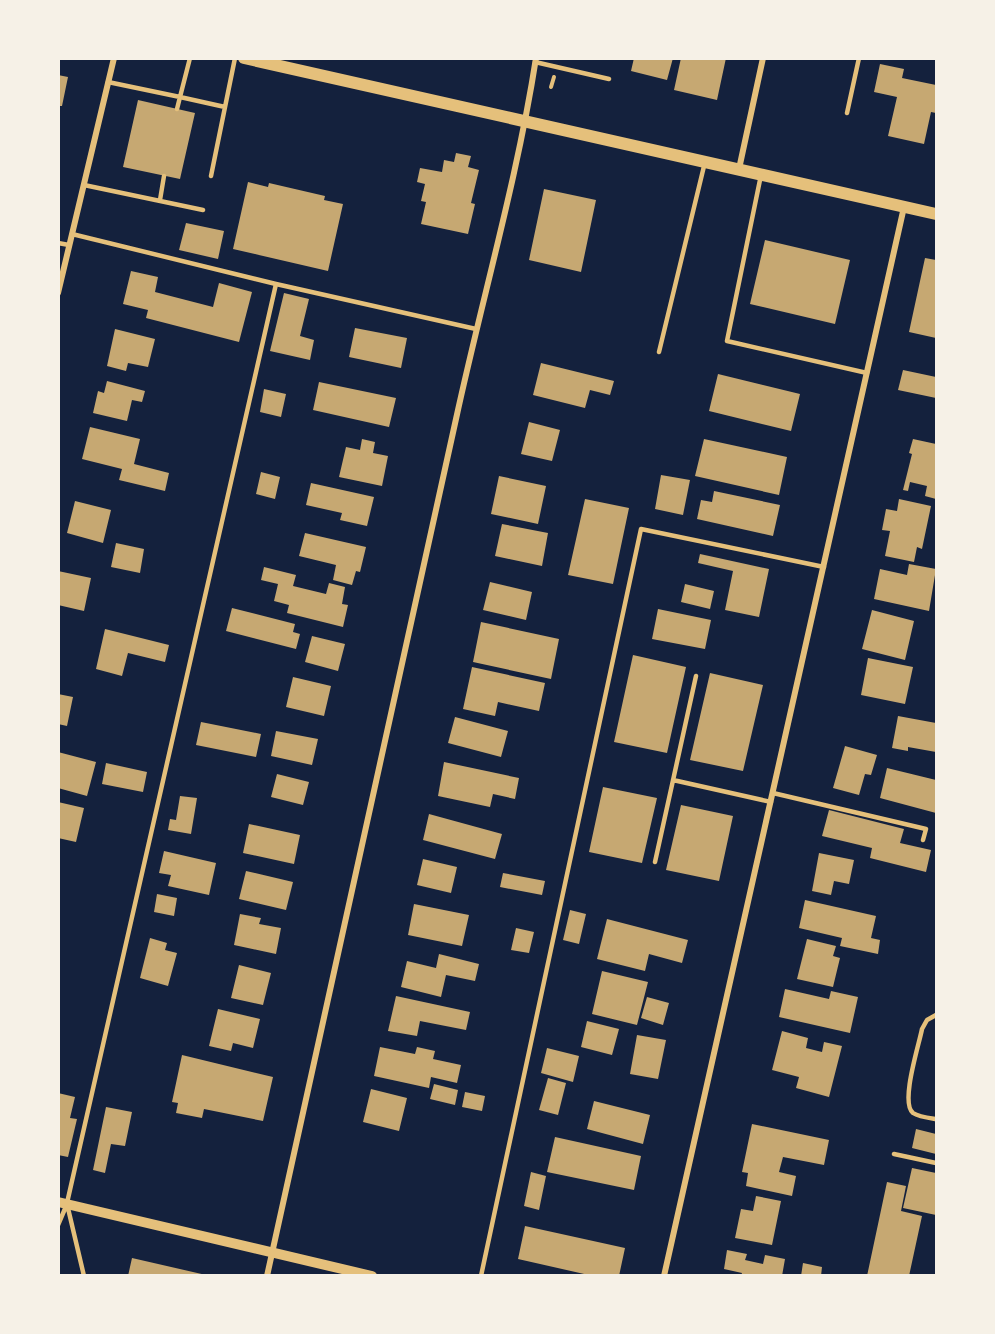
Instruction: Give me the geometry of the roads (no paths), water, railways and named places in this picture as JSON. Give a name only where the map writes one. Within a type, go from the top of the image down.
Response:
[{"type":"main road","points":[[244,58],[936,214]]},
{"type":"street","points":[[58,293],[114,58]]},
{"type":"street","points":[[739,170],[763,58]]},
{"type":"street","points":[[267,1275],[356,863],[524,120],[535,60]]},
{"type":"street","points":[[664,1275],[904,206]]},
{"type":"street","points":[[63,1203],[372,1275]]},
{"type":"lane","points":[[177,109],[190,58]]},
{"type":"lane","points":[[211,176],[235,58]]},
{"type":"lane","points":[[847,113],[859,58]]},
{"type":"lane","points":[[535,60],[609,79]]},
{"type":"lane","points":[[108,82],[225,107]]},
{"type":"lane","points":[[659,352],[705,162]]},
{"type":"lane","points":[[761,175],[727,341],[867,373]]},
{"type":"lane","points":[[160,201],[164,176]]},
{"type":"lane","points":[[84,185],[203,210]]},
{"type":"lane","points":[[72,234],[276,284],[476,329]]},
{"type":"lane","points":[[58,243],[69,245]]},
{"type":"lane","points":[[58,1225],[276,284]]},
{"type":"lane","points":[[481,1275],[641,529],[824,567]]},
{"type":"lane","points":[[655,862],[696,676]]},
{"type":"lane","points":[[673,780],[771,801]]},
{"type":"lane","points":[[773,793],[926,830],[924,840]]},
{"type":"lane","points":[[936,1015],[927,1020],[922,1029],[907,1095],[909,1109],[913,1113],[936,1119]]},
{"type":"lane","points":[[894,1154],[936,1163]]},
{"type":"lane","points":[[63,1203],[84,1275]]}]
